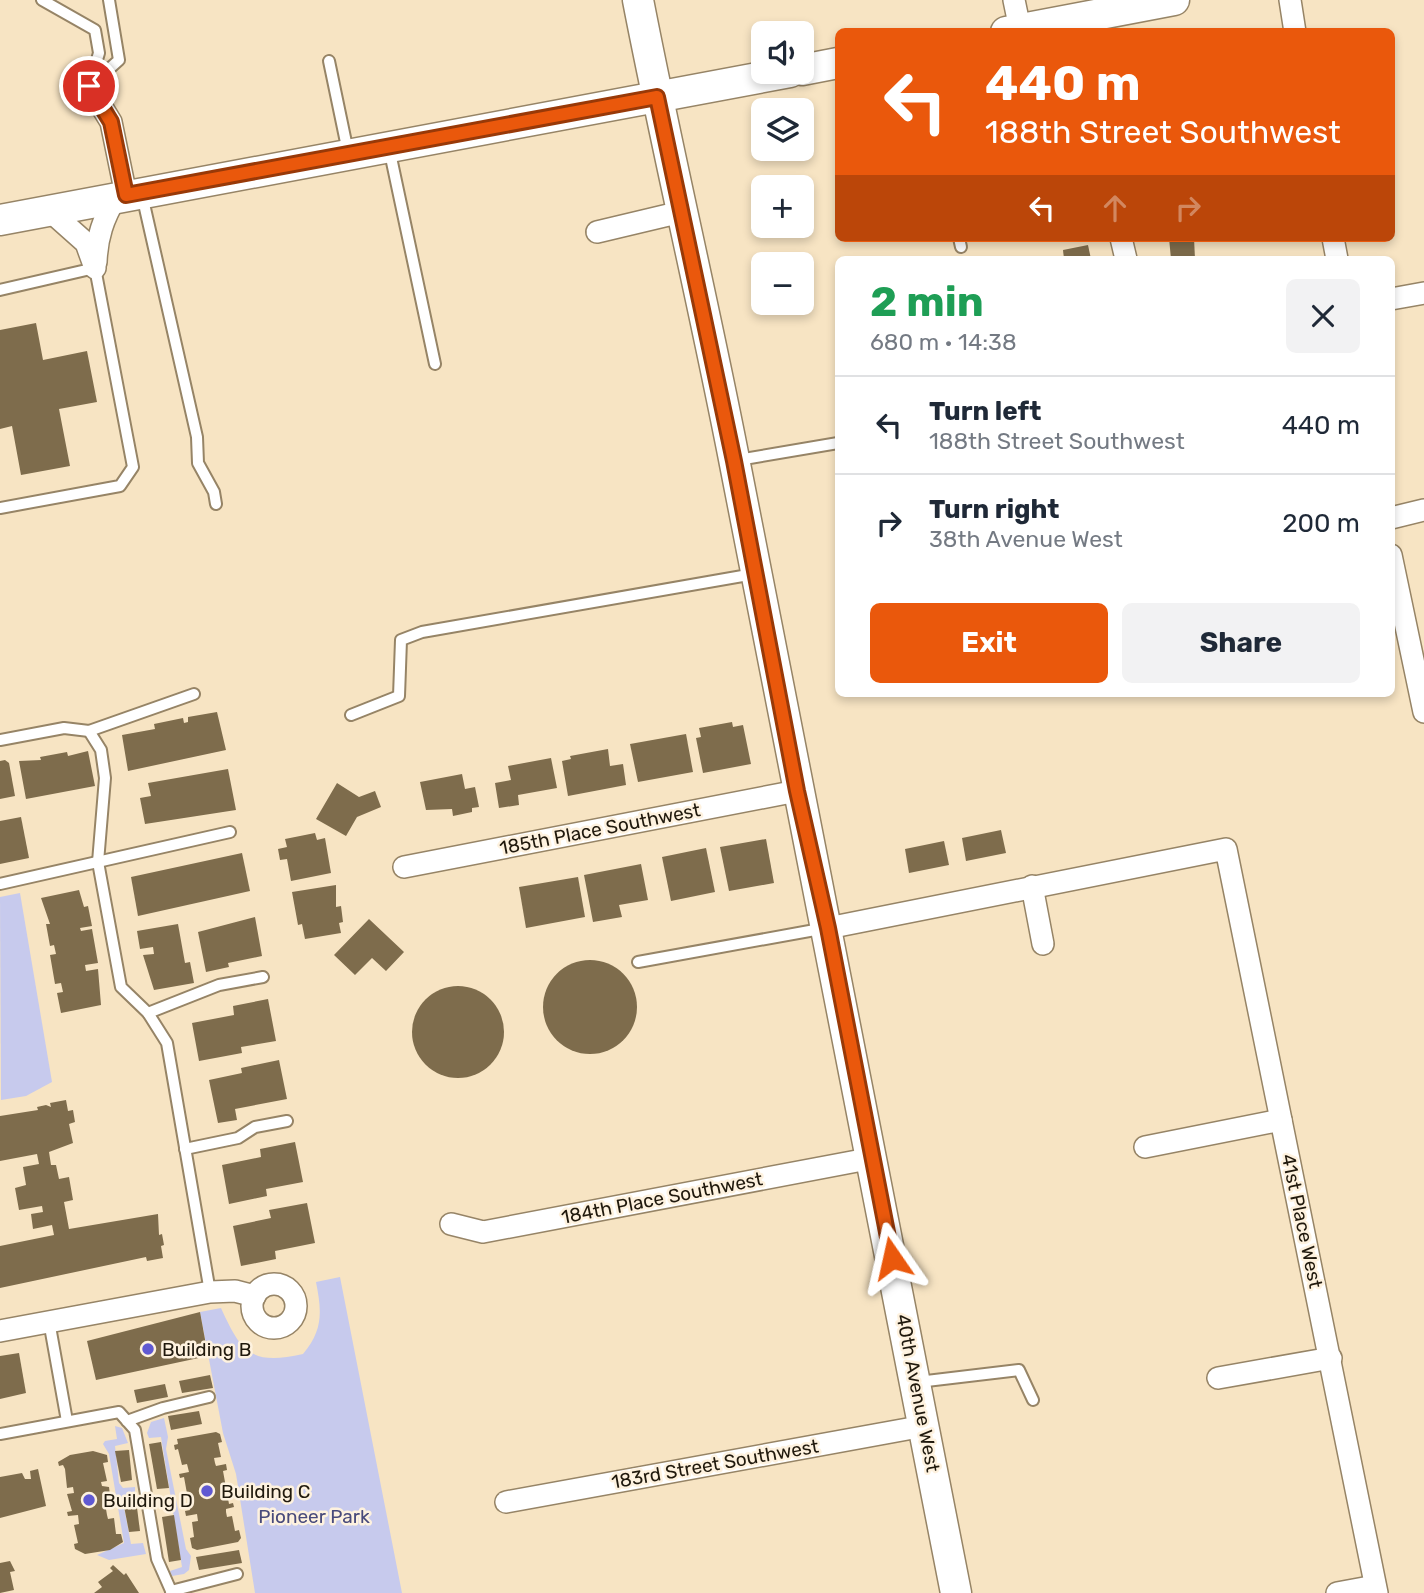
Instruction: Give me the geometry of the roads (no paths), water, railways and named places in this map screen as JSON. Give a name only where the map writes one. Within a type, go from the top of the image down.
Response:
[{"type":"street","name":"40th Avenue West","points":[[638,0],[734,461],[797,791],[828,928],[956,1593]]},
{"type":"street","points":[[1013,20],[1078,25],[1174,0]]},
{"type":"street","points":[[1290,0],[1294,28]]},
{"type":"street","points":[[814,68],[835,64]]},
{"type":"street","points":[[0,220],[751,79]]},
{"type":"street","points":[[89,86],[111,122],[128,195]]},
{"type":"street","points":[[95,268],[97,242],[104,218],[128,195]]},
{"type":"street","points":[[50,211],[86,243],[95,268]]},
{"type":"street","points":[[597,232],[681,212]]},
{"type":"street","points":[[1395,298],[1424,293]]},
{"type":"street","points":[[1395,517],[1424,510]]},
{"type":"street","points":[[1395,574],[1424,712]]},
{"type":"street","name":"185th Place Southwest","points":[[404,867],[797,791]]},
{"type":"street","name":"41st Place West","points":[[1032,886],[1226,849],[1376,1589]]},
{"type":"street","points":[[828,928],[1032,886],[1043,944]]},
{"type":"street","points":[[1145,1147],[1281,1120]]},
{"type":"street","name":"184th Place Southwest","points":[[451,1224],[483,1232],[873,1158]]},
{"type":"street","points":[[0,1331],[211,1292],[235,1291],[255,1296]]},
{"type":"street","points":[[1219,1378],[1331,1358]]},
{"type":"street","name":"183rd Street Southwest","points":[[506,1502],[924,1426]]},
{"type":"street","points":[[1337,1593],[1376,1589]]},
{"type":"lane","points":[[42,0],[95,30],[99,53],[89,86]]},
{"type":"lane","points":[[89,86],[118,61],[109,0]]},
{"type":"lane","points":[[329,61],[348,154]]},
{"type":"lane","points":[[388,147],[435,364]]},
{"type":"lane","points":[[128,195],[197,437],[198,463],[214,492],[216,504]]},
{"type":"lane","points":[[0,289],[95,268],[133,467],[120,486],[0,508]]},
{"type":"lane","points":[[734,461],[835,444]]},
{"type":"lane","points":[[351,715],[399,696],[401,640],[422,632],[755,574]]},
{"type":"lane","points":[[0,740],[64,728],[89,731],[194,694]]},
{"type":"lane","points":[[89,731],[101,750],[105,778],[98,862],[121,987],[148,1013],[167,1044],[211,1292]]},
{"type":"lane","points":[[0,884],[230,832]]},
{"type":"lane","points":[[638,962],[828,928]]},
{"type":"lane","points":[[148,1013],[219,985],[263,977]]},
{"type":"lane","points":[[185,1149],[238,1138],[255,1127],[287,1121]]},
{"type":"lane","points":[[49,1321],[67,1422]]},
{"type":"lane","points":[[916,1383],[1019,1370],[1033,1400]]},
{"type":"lane","points":[[127,1421],[152,1411],[209,1397]]},
{"type":"lane","points":[[0,1434],[120,1412],[135,1430],[157,1559],[172,1592],[237,1573]]},
{"type":"place","name":"Building B","points":[[148,1349]]},
{"type":"place","name":"Building C","points":[[207,1491]]},
{"type":"place","name":"Building D","points":[[89,1500]]},
{"type":"park label","name":"Pioneer Park","points":[[314,1516]]}]
